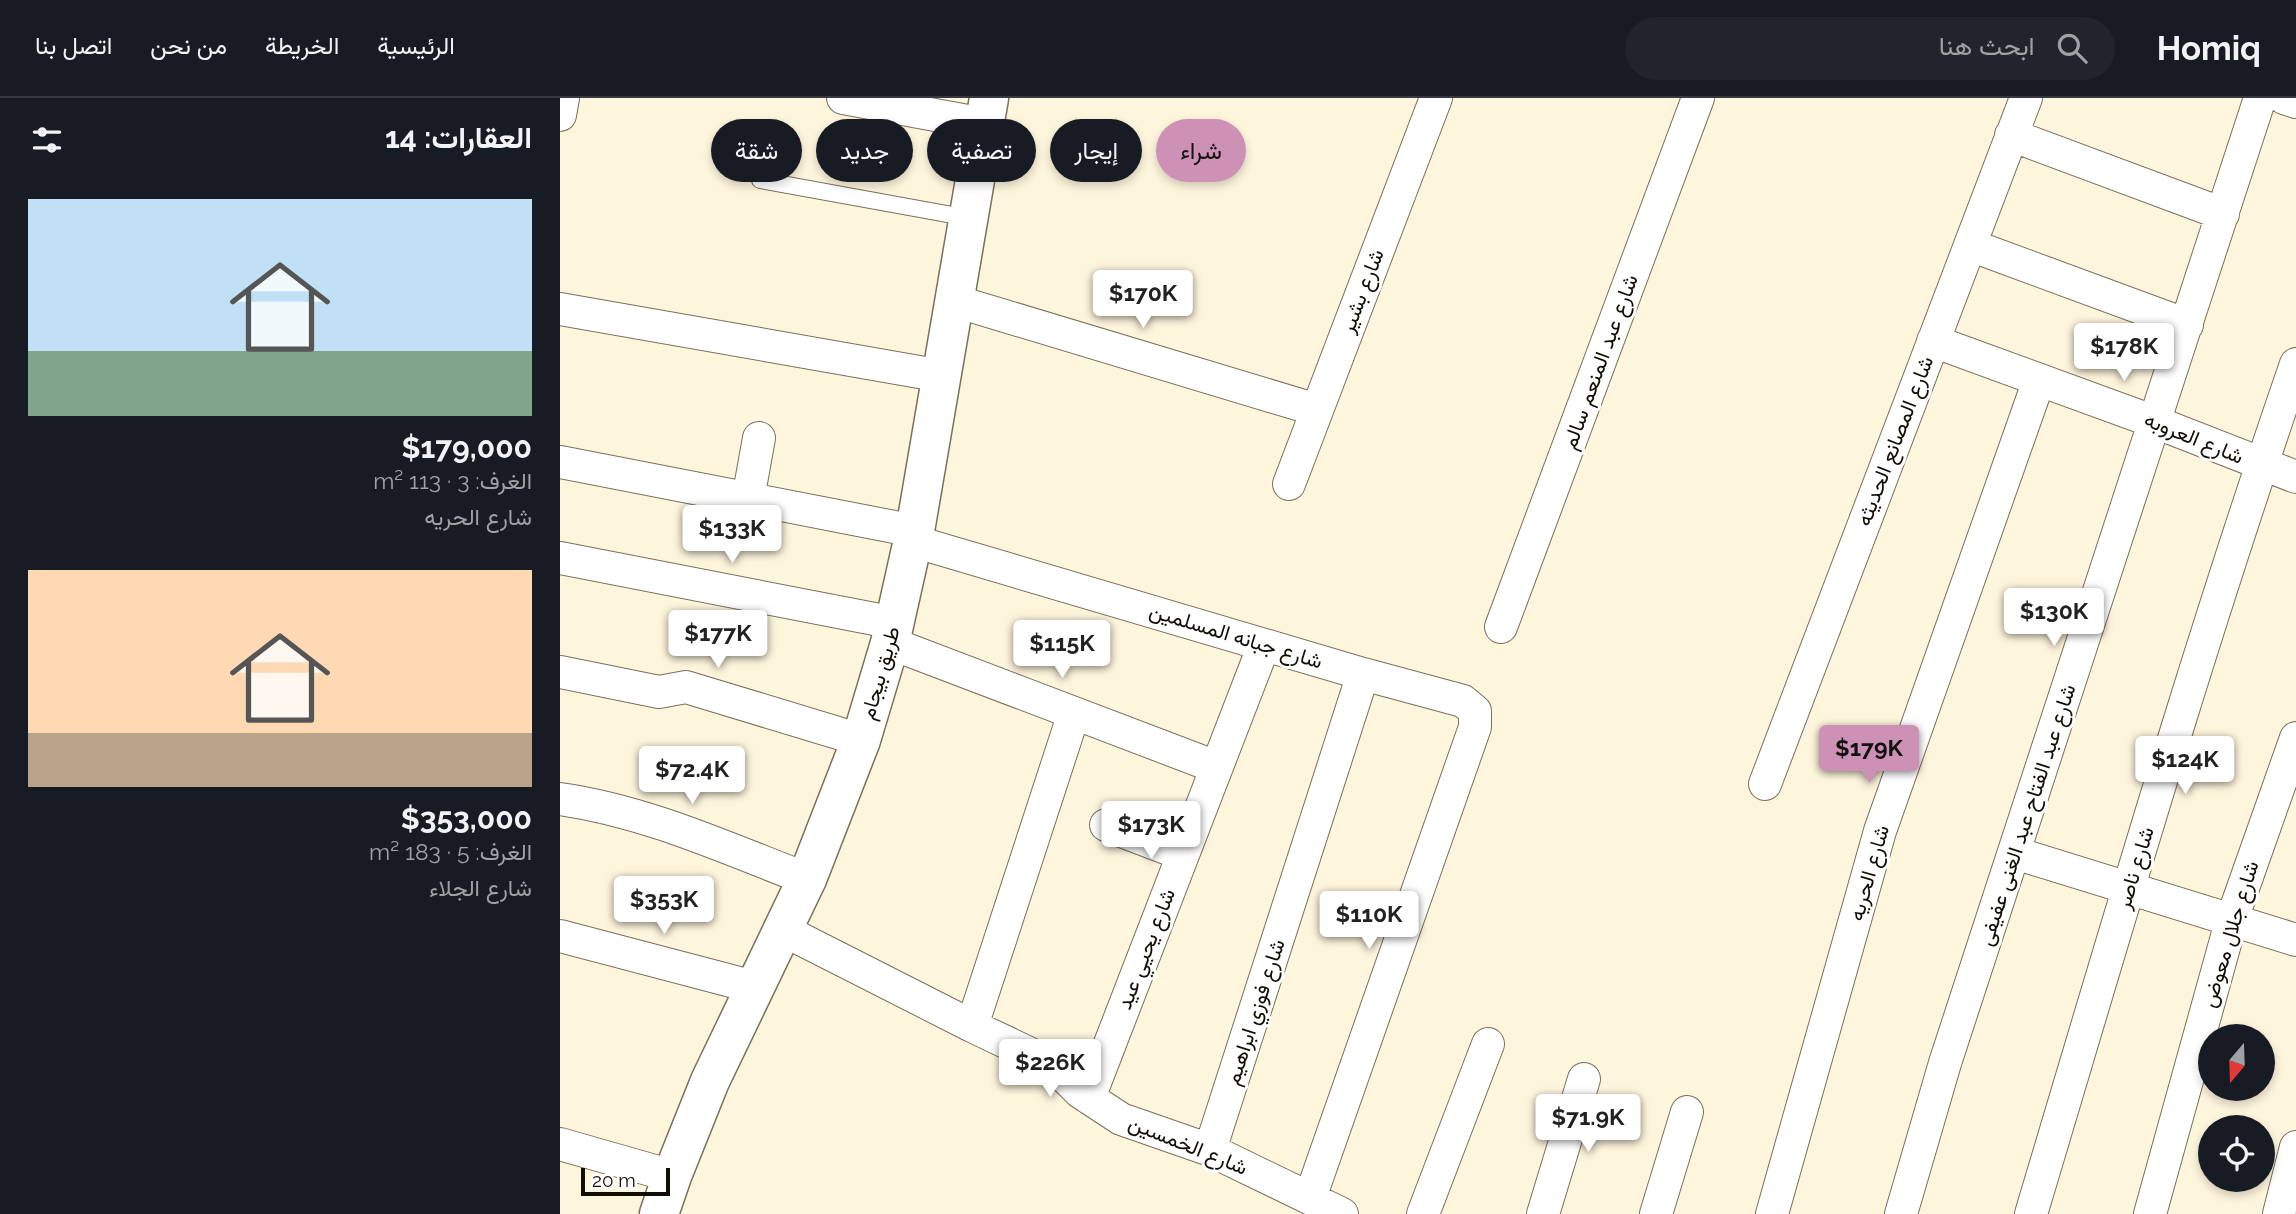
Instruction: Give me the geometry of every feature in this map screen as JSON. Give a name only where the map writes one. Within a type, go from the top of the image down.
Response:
[{"type":"main road","name":"طريق بيجام","points":[[659,1214],[710,1081],[807,879],[861,740],[892,633],[914,536],[987,111]]},
{"type":"street","points":[[560,115],[563,98]]},
{"type":"street","points":[[843,98],[987,111]]},
{"type":"street","name":"شارع بشير","points":[[1289,484],[1436,98]]},
{"type":"street","name":"شارع عبد المنعم سالم","points":[[1501,627],[1698,98]]},
{"type":"street","name":"شارع المصانع الحديثه","points":[[1765,784],[2025,98]]},
{"type":"street","name":"شارع عبد الفتاح عبد الغنى عفيفى","points":[[1901,1214],[1945,1063],[2260,98]]},
{"type":"street","points":[[2284,98],[2296,102]]},
{"type":"street","points":[[2011,135],[2223,214]]},
{"type":"street","points":[[1969,245],[2187,324]]},
{"type":"street","points":[[955,301],[1317,410]]},
{"type":"street","points":[[560,309],[942,376]]},
{"type":"street","name":"شارع العروبه","points":[[1933,341],[2296,477]]},
{"type":"street","name":"شارع ناصر","points":[[2031,1214],[2128,889],[2261,464],[2296,364]]},
{"type":"street","name":"شارع الحريه","points":[[1772,1214],[1880,831],[2039,380]]},
{"type":"street","points":[[748,499],[759,438]]},
{"type":"street","name":"شارع جبانه المسلمين","points":[[560,462],[748,499],[914,536],[1264,645],[1463,701],[1475,711],[1475,727],[1310,1198]]},
{"type":"street","points":[[560,558],[892,633],[1074,713],[1216,767]]},
{"type":"street","name":"شارع يحيي عيد","points":[[1089,1098],[1264,645]]},
{"type":"street","points":[[560,672],[659,692],[686,687],[861,740]]},
{"type":"street","name":"شارع فوزي ابراهيم","points":[[1210,1150],[1363,674]]},
{"type":"street","points":[[972,1026],[1074,713]]},
{"type":"street","name":"شارع جلال معوض","points":[[2150,1214],[2231,922],[2296,738]]},
{"type":"street","points":[[560,799],[652,820],[807,879]]},
{"type":"street","points":[[1106,825],[1182,853]]},
{"type":"street","points":[[2014,853],[2296,940]]},
{"type":"street","name":"شارع الخمسين","points":[[783,930],[1037,1057],[1060,1073],[1080,1092],[1121,1119],[1210,1150],[1340,1214]]},
{"type":"street","points":[[560,936],[754,987]]},
{"type":"street","points":[[1423,1214],[1489,1044]]},
{"type":"street","points":[[1543,1214],[1584,1079]]},
{"type":"street","points":[[1656,1214],[1687,1112]]},
{"type":"street","points":[[560,1144],[672,1176]]},
{"type":"street","points":[[2279,1214],[2296,1147]]},
{"type":"lane","points":[[771,182],[969,218]]}]
